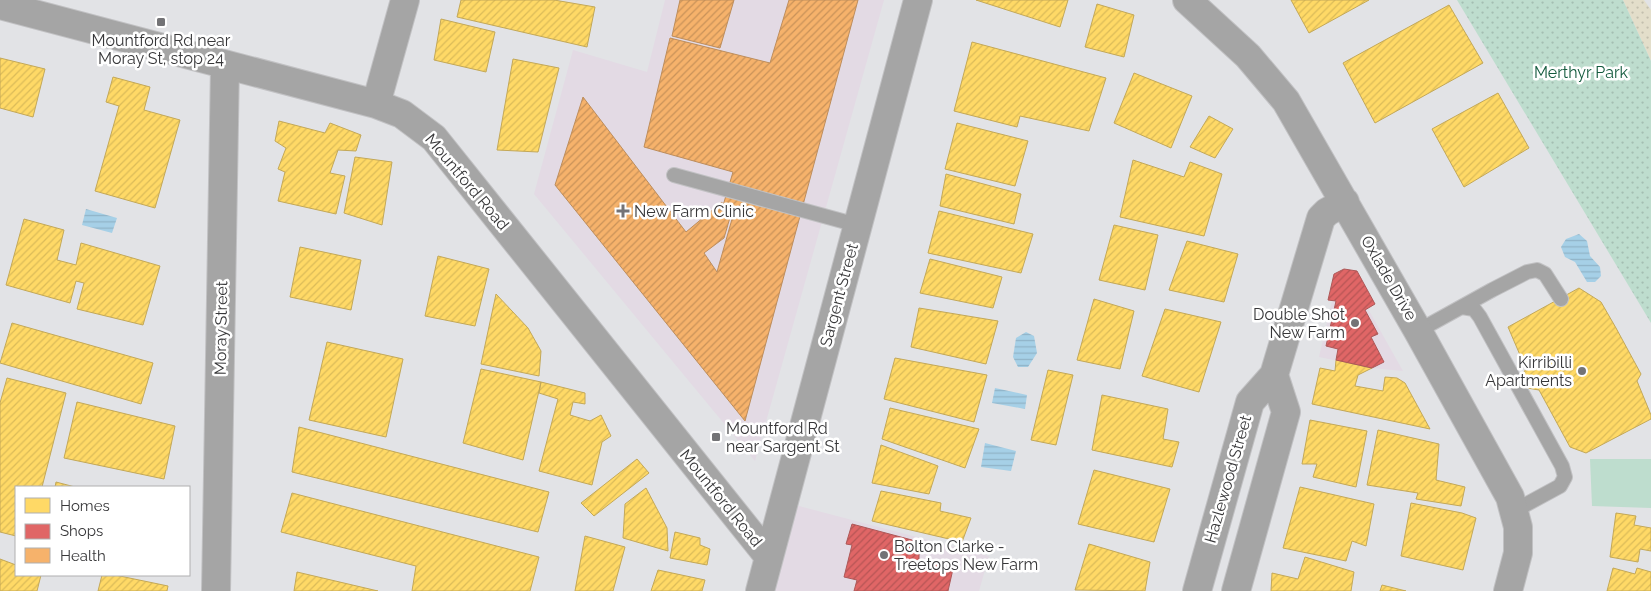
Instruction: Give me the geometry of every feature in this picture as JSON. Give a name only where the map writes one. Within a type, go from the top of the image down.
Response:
[{"type":"street","points":[[376,104],[405,0]]},
{"type":"street","name":"Sargent Street","points":[[760,591],[918,0]]},
{"type":"street","name":"Oxlade Drive","points":[[1187,0],[1248,56],[1286,101],[1418,331],[1510,497],[1518,527],[1518,553],[1508,591]]},
{"type":"street","name":"Mountford Road","points":[[2,4],[376,104],[402,114],[434,138],[769,557]]},
{"type":"street","name":"Moray Street","points":[[216,591],[225,65]]},
{"type":"street","name":"Hazlewood Street","points":[[1197,591],[1250,402],[1274,375],[1321,218],[1327,212],[1345,202]]},
{"type":"street","points":[[1236,591],[1286,412],[1274,375]]},
{"type":"lane","points":[[674,175],[857,225]]},
{"type":"lane","points":[[1418,331],[1518,277],[1537,270],[1545,274],[1561,298]]},
{"type":"lane","points":[[1462,307],[1474,309],[1480,317],[1562,466],[1565,477],[1560,486],[1514,511]]},
{"type":"shaded area","name":"New Farm Clinic","points":[[665,0],[884,0],[755,461],[534,194],[573,50],[647,72]]},
{"type":"shaded area","points":[[1338,275],[1349,275],[1403,371],[1372,368],[1319,357]]},
{"type":"shaded area","points":[[795,505],[989,556],[979,591],[772,591]]},
{"type":"green space","name":"Merthyr Park","points":[[1457,0],[1623,0],[1651,61],[1651,323]]},
{"type":"green space","points":[[1590,459],[1651,459],[1651,508],[1592,506]]},
{"type":"sand","points":[[1623,0],[1644,0],[1651,10],[1651,61]]},
{"type":"water","points":[[86,209],[117,218],[112,233],[82,225]]},
{"type":"water","points":[[1579,234],[1587,241],[1590,256],[1600,267],[1601,276],[1595,282],[1587,282],[1575,262],[1565,257],[1561,247],[1566,239]]},
{"type":"water","points":[[1026,332],[1034,336],[1037,353],[1028,367],[1018,367],[1013,357],[1016,338]]},
{"type":"water","points":[[995,388],[1027,395],[1025,409],[992,403]]},
{"type":"water","points":[[985,443],[1016,451],[1011,471],[981,467]]},
{"type":"building: Homes","points":[[461,0],[554,0],[595,7],[587,47],[457,17]]},
{"type":"building: Homes","points":[[976,0],[1068,0],[1060,27]]},
{"type":"building: Homes","points":[[1291,0],[1369,0],[1309,33]]},
{"type":"building: Homes","points":[[1097,4],[1134,15],[1124,57],[1085,47]]},
{"type":"building: Homes","points":[[1449,5],[1483,63],[1375,123],[1343,63]]},
{"type":"building: Homes","points":[[441,19],[495,32],[486,72],[434,60]]},
{"type":"building: Homes","points":[[972,42],[1106,78],[1089,131],[1020,116],[1017,127],[954,111]]},
{"type":"building: Homes","points":[[0,58],[45,69],[33,117],[0,108]]},
{"type":"building: Homes","points":[[513,59],[559,68],[538,152],[497,150]]},
{"type":"building: Homes","points":[[1134,73],[1192,96],[1171,148],[1114,123]]},
{"type":"building: Homes","points":[[113,77],[150,87],[144,110],[180,120],[155,208],[95,191],[119,106],[106,102]]},
{"type":"building: Homes","points":[[1498,93],[1529,148],[1464,187],[1432,129]]},
{"type":"building: Homes","points":[[1209,116],[1233,129],[1215,158],[1190,147]]},
{"type":"building: Homes","points":[[279,121],[325,133],[330,123],[361,135],[356,151],[338,150],[330,173],[345,176],[336,214],[278,201],[285,172],[278,169],[286,148],[275,141]]},
{"type":"building: Homes","points":[[957,123],[1028,141],[1015,186],[945,169]]},
{"type":"building: Homes","points":[[355,157],[392,162],[382,225],[344,213]]},
{"type":"building: Homes","points":[[1133,160],[1184,177],[1190,162],[1222,174],[1204,236],[1120,217]]},
{"type":"building: Homes","points":[[946,174],[1021,194],[1014,224],[940,206]]},
{"type":"building: Homes","points":[[939,211],[1033,234],[1021,273],[928,253]]},
{"type":"building: Homes","points":[[24,219],[64,230],[57,260],[76,265],[81,243],[160,266],[143,325],[77,309],[84,283],[76,281],[70,303],[6,285]]},
{"type":"building: Homes","points":[[1114,225],[1158,235],[1145,290],[1099,280]]},
{"type":"building: Homes","points":[[1187,241],[1238,254],[1224,302],[1169,290]]},
{"type":"building: Homes","points":[[300,247],[361,260],[351,310],[290,297]]},
{"type":"building: Homes","points":[[438,256],[489,269],[475,326],[425,316]]},
{"type":"building: Homes","points":[[930,259],[1002,277],[993,308],[920,293]]},
{"type":"building: Homes","name":"Kirribilli Apartments","points":[[1579,288],[1601,302],[1616,328],[1641,374],[1637,381],[1651,415],[1651,419],[1586,453],[1570,447],[1539,390],[1527,388],[1521,376],[1526,369],[1508,327]]},
{"type":"building: Homes","points":[[496,294],[528,328],[541,351],[539,376],[481,364]]},
{"type":"building: Homes","points":[[1094,299],[1134,311],[1120,369],[1077,360]]},
{"type":"building: Homes","points":[[919,308],[998,321],[986,364],[911,347]]},
{"type":"building: Homes","points":[[1165,309],[1221,322],[1199,392],[1142,376]]},
{"type":"building: Homes","points":[[12,323],[153,363],[141,404],[0,363]]},
{"type":"building: Homes","points":[[327,342],[403,359],[386,437],[309,420]]},
{"type":"building: Homes","points":[[895,358],[987,375],[974,422],[884,399]]},
{"type":"building: Homes","points":[[1336,360],[1372,368],[1358,375],[1355,386],[1383,391],[1385,377],[1397,378],[1405,383],[1430,429],[1312,404],[1320,368],[1335,371]]},
{"type":"building: Homes","points":[[481,369],[541,382],[523,460],[463,443]]},
{"type":"building: Homes","points":[[1048,370],[1073,375],[1056,445],[1031,440]]},
{"type":"building: Homes","points":[[7,378],[66,393],[42,486],[15,486],[15,536],[0,532],[0,403]]},
{"type":"building: Homes","points":[[541,382],[585,393],[585,404],[573,402],[570,415],[590,421],[601,415],[611,436],[602,442],[592,485],[539,471],[558,399],[539,393]]},
{"type":"building: Homes","points":[[1102,395],[1168,409],[1163,439],[1179,442],[1172,467],[1092,450]]},
{"type":"building: Homes","points":[[77,402],[175,426],[164,479],[64,458]]},
{"type":"building: Homes","points":[[890,408],[979,429],[965,468],[882,439]]},
{"type":"building: Homes","points":[[1310,420],[1367,431],[1356,487],[1313,477],[1317,464],[1302,464]]},
{"type":"building: Homes","points":[[299,427],[549,492],[538,532],[292,472]]},
{"type":"building: Homes","points":[[1378,430],[1439,444],[1436,480],[1465,487],[1461,506],[1416,499],[1418,493],[1367,485]]},
{"type":"building: Homes","points":[[881,445],[938,466],[929,494],[872,483]]},
{"type":"building: Homes","points":[[637,459],[649,473],[594,516],[581,503]]},
{"type":"building: Homes","points":[[1094,470],[1170,489],[1154,542],[1078,524]]},
{"type":"building: Homes","points":[[56,482],[71,486],[55,486]]},
{"type":"building: Homes","points":[[1300,487],[1374,504],[1366,546],[1352,541],[1346,561],[1283,548]]},
{"type":"building: Homes","points":[[646,488],[667,528],[668,551],[623,538],[625,504]]},
{"type":"building: Homes","points":[[881,491],[941,503],[940,511],[971,518],[962,542],[872,521]]},
{"type":"building: Homes","points":[[292,493],[539,557],[530,591],[412,591],[416,566],[281,532]]},
{"type":"building: Homes","points":[[1411,503],[1462,513],[1476,518],[1463,570],[1401,556]]},
{"type":"building: Homes","points":[[1616,513],[1636,516],[1634,525],[1651,528],[1651,551],[1640,549],[1638,562],[1610,557]]},
{"type":"building: Homes","points":[[675,532],[700,538],[700,545],[710,549],[707,565],[670,558]]},
{"type":"building: Homes","points":[[585,536],[625,547],[613,591],[575,591]]},
{"type":"building: Homes","points":[[1089,544],[1150,562],[1145,591],[1075,590]]},
{"type":"building: Homes","points":[[1305,557],[1354,572],[1351,591],[1271,591],[1272,573],[1298,579]]},
{"type":"building: Homes","points":[[0,559],[15,565],[15,576],[41,576],[37,591],[0,591]]},
{"type":"building: Homes","points":[[1613,568],[1635,574],[1637,568],[1651,572],[1651,591],[1607,591]]},
{"type":"building: Homes","points":[[658,570],[705,580],[702,591],[651,591]]},
{"type":"building: Homes","points":[[297,572],[378,591],[294,591]]},
{"type":"building: Homes","points":[[102,576],[120,576],[168,586],[167,591],[98,591]]},
{"type":"building: Homes","points":[[1382,585],[1406,591],[1380,591]]},
{"type":"building: Shops","points":[[1344,269],[1357,271],[1375,304],[1365,310],[1378,334],[1371,337],[1384,362],[1372,368],[1336,360],[1338,349],[1326,346],[1336,301],[1328,300],[1334,274]]},
{"type":"building: Shops","name":"Bolton Clarke - Treetops New Farm","points":[[852,524],[912,540],[910,548],[919,550],[919,560],[953,569],[948,591],[854,591],[857,580],[844,577],[852,545],[846,544]]},
{"type":"building: Health","points":[[680,0],[734,0],[720,48],[672,36]]},
{"type":"building: Health","name":"New Farm Clinic","points":[[789,0],[858,0],[745,421],[555,185],[583,97],[686,232],[722,202],[720,210],[731,214],[724,238],[704,253],[717,272],[734,212],[722,209],[733,172],[644,147],[670,38],[770,63]]},
{"type":"place","name":"Mountford Rd near Moray St, stop 24","points":[[161,22]]},
{"type":"place","name":"New Farm Clinic","points":[[623,211]]},
{"type":"place","name":"Double Shot New Farm","points":[[1355,323]]},
{"type":"place","name":"Kirribilli Apartments","points":[[1582,371]]},
{"type":"place","name":"Mountford Rd near Sargent St","points":[[716,437]]},
{"type":"place","name":"Bolton Clarke - Treetops New Farm","points":[[884,555]]}]
